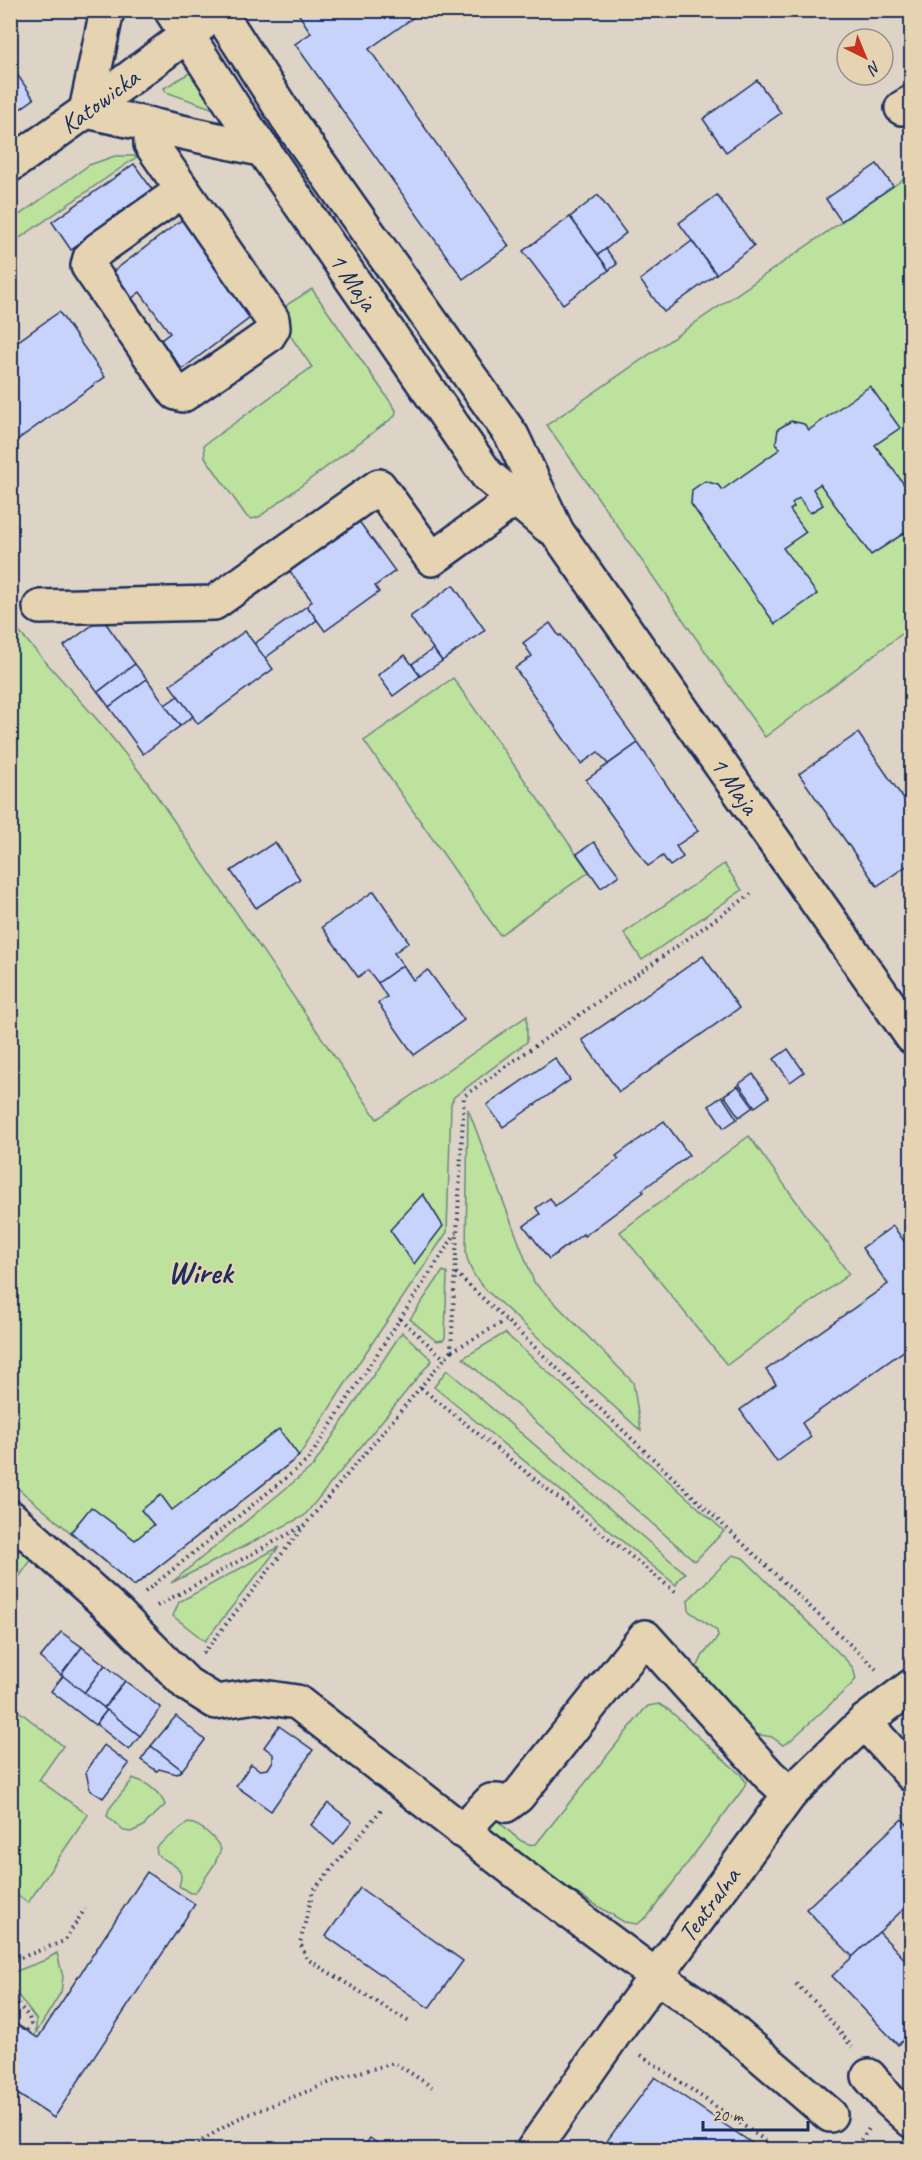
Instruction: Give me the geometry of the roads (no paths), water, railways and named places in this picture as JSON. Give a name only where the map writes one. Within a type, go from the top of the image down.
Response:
[{"type":"street","points":[[107,10],[86,111],[264,150]]},
{"type":"street","name":"Katowicka","points":[[10,165],[86,111],[179,23],[218,11]]},
{"type":"street","name":"1 Maja","points":[[218,11],[290,122],[512,436],[557,532],[912,1037]]},
{"type":"street","name":"1 Maja","points":[[179,23],[234,108],[487,475],[557,532]]},
{"type":"street","points":[[151,125],[151,144],[183,190],[272,319],[273,328],[268,336],[183,395],[176,393],[88,266],[90,258],[99,249],[183,190]]},
{"type":"street","points":[[40,607],[214,603],[379,486],[432,559],[516,498]]},
{"type":"street","points":[[10,1517],[122,1618],[187,1684],[216,1702],[256,1696],[297,1701],[462,1831],[656,1976],[718,2019],[830,2115]]},
{"type":"street","points":[[462,1831],[491,1802],[498,1801],[506,1805],[518,1796],[645,1637],[769,1775],[790,1794]]},
{"type":"street","name":"Teatralna","points":[[533,2150],[656,1976],[790,1794],[864,1722],[912,1686]]},
{"type":"street","points":[[864,1722],[912,1775]]},
{"type":"street","points":[[869,2076],[889,2100],[912,2121]]},
{"type":"district","name":"Wirek","points":[[200,1272]]}]
